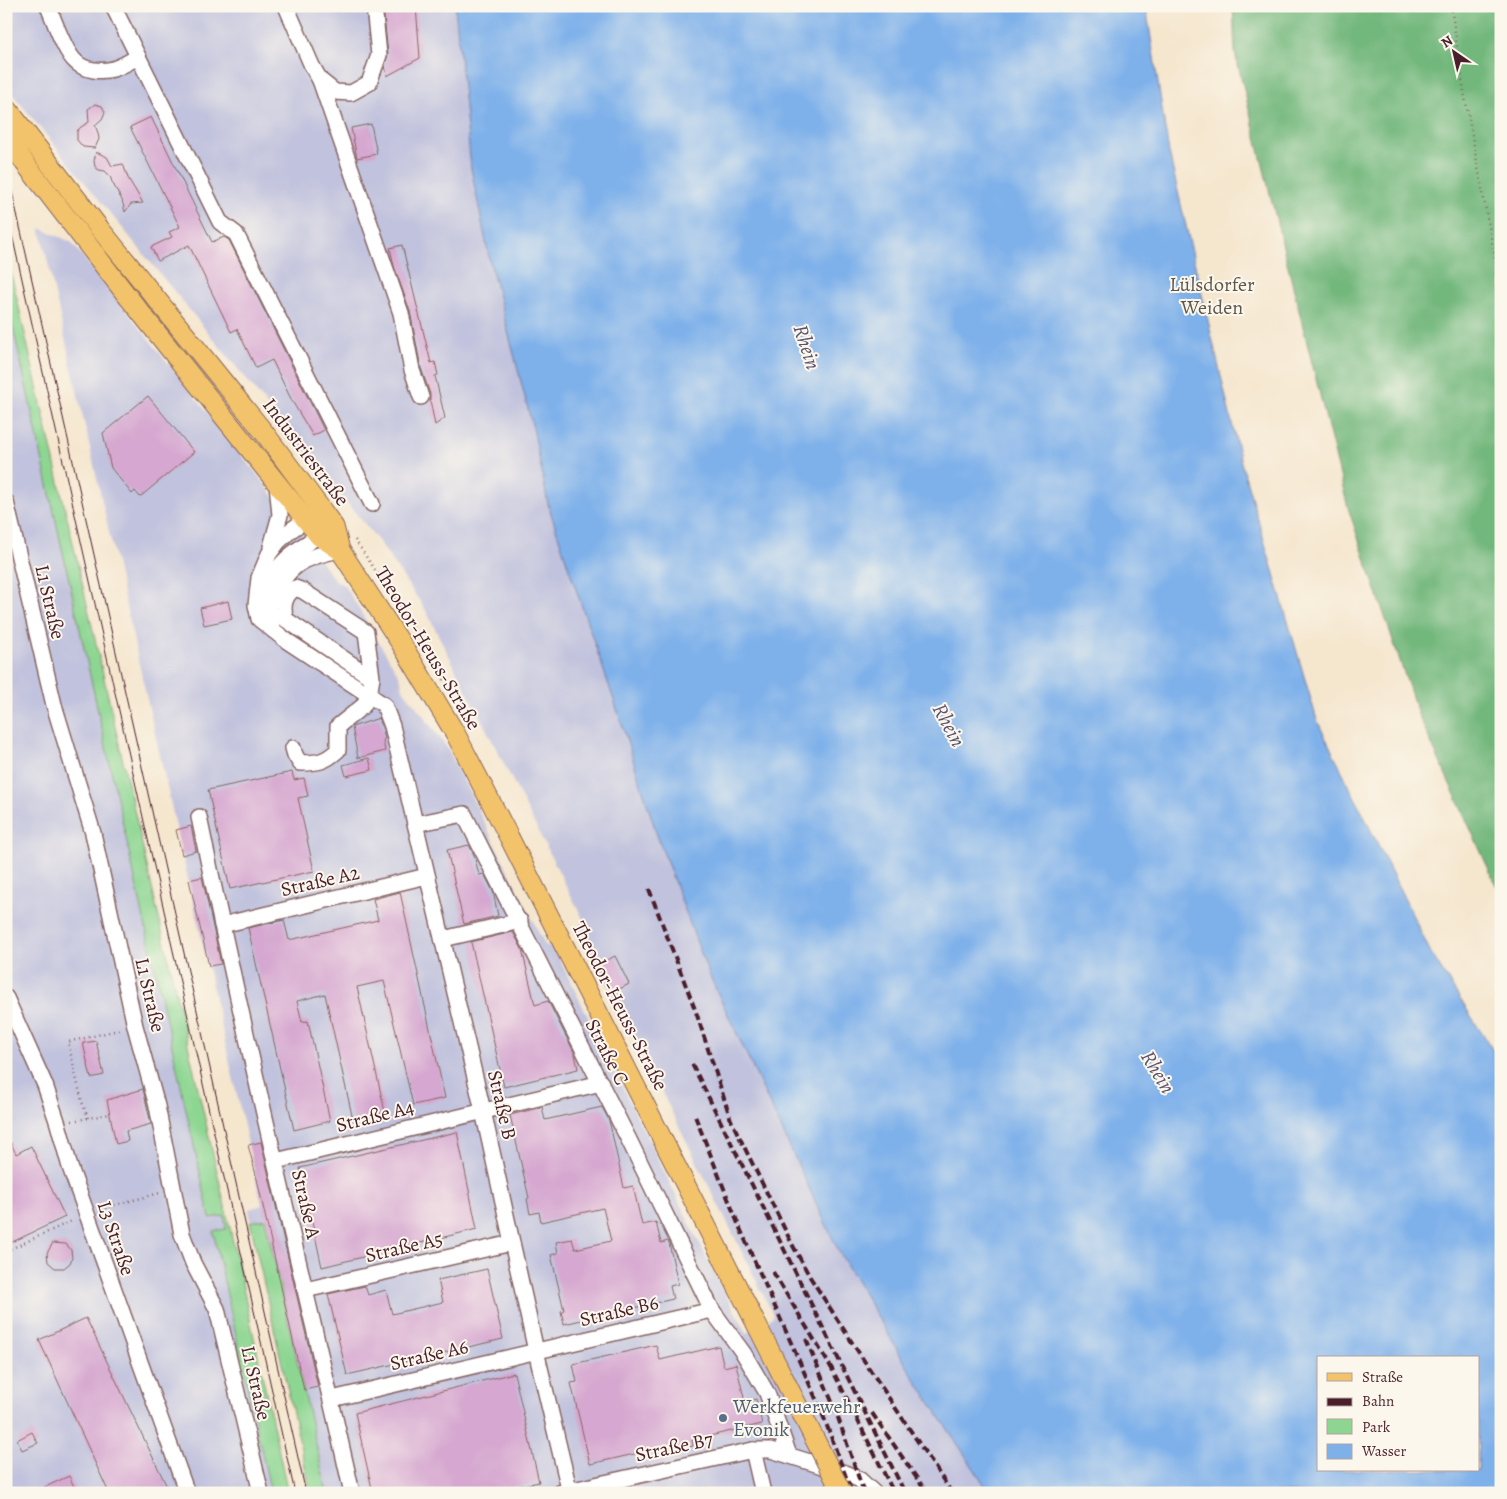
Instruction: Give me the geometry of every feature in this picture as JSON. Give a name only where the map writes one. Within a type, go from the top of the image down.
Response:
[{"type":"main road","name":"Industriestraße","points":[[6,106],[100,229],[263,431],[322,508],[326,532]]},
{"type":"main road","name":"Industriestraße","points":[[6,134],[24,162],[125,293],[306,520],[326,532],[340,550]]},
{"type":"main road","name":"Theodor-Heuss-Straße","points":[[340,550],[402,644],[450,725],[509,837],[842,1493]]},
{"type":"lane","points":[[48,6],[75,62],[95,70],[114,69],[138,57]]},
{"type":"lane","points":[[113,6],[220,222],[236,234],[372,504]]},
{"type":"lane","points":[[286,6],[320,80],[401,313],[412,370],[421,397]]},
{"type":"lane","points":[[320,80],[335,92],[352,93],[369,82],[379,55],[374,6]]},
{"type":"lane","points":[[270,554],[280,515],[277,483]]},
{"type":"lane","name":"L1 Straße","points":[[6,502],[54,705],[93,833],[135,1026],[157,1106],[182,1234],[193,1263],[217,1309],[261,1493]]},
{"type":"lane","points":[[270,554],[278,542],[322,508]]},
{"type":"lane","points":[[273,630],[267,593],[272,578],[283,561],[326,532]]},
{"type":"lane","points":[[271,610],[279,586],[292,569],[306,559],[340,550]]},
{"type":"lane","name":"Straße B","points":[[270,554],[259,578],[256,605],[259,619],[287,641],[384,704],[392,726],[483,1111],[566,1492]]},
{"type":"lane","points":[[293,748],[300,763],[328,760],[338,750],[338,726],[363,706],[369,695],[372,678],[366,632],[303,590],[295,588],[288,593],[283,605],[284,619],[372,678]]},
{"type":"lane","name":"Straße C","points":[[415,824],[464,814],[520,922],[712,1310],[744,1354],[766,1393],[789,1455]]},
{"type":"lane","name":"Straße A","points":[[199,817],[352,1493]]},
{"type":"lane","name":"Straße A2","points":[[222,924],[426,876]]},
{"type":"lane","points":[[443,940],[520,922]]},
{"type":"lane","name":"L3 Straße","points":[[8,1005],[45,1085],[72,1172],[187,1493]]},
{"type":"lane","name":"Straße A4","points":[[276,1161],[600,1083]]},
{"type":"lane","name":"Straße A5","points":[[305,1290],[512,1243]]},
{"type":"lane","name":"Straße B6","points":[[536,1351],[712,1310]]},
{"type":"lane","name":"Straße A6","points":[[332,1399],[536,1351]]},
{"type":"lane","points":[[753,1450],[763,1493]]},
{"type":"lane","name":"Straße B7","points":[[566,1492],[753,1450],[771,1450],[845,1473],[860,1480],[874,1493]]},
{"type":"path","points":[[1451,6],[1464,92],[1501,291]]},
{"type":"path","points":[[88,1118],[82,1102],[68,1042],[135,1026]]},
{"type":"path","points":[[58,1124],[110,1114]]},
{"type":"shaded area","points":[[6,6],[455,6],[471,168],[490,262],[534,432],[548,504],[658,838],[708,972],[838,1250],[914,1378],[990,1493],[327,1493],[266,1219],[251,1222],[249,1209],[262,1205],[40,228],[71,242],[263,482],[334,579],[345,586],[400,677],[403,689],[448,749],[545,945],[554,948],[719,1283],[747,1333],[774,1316],[598,965],[600,963],[598,959],[593,955],[581,929],[583,919],[425,609],[377,539],[6,86]]},
{"type":"shaded area","points":[[6,295],[210,1217],[224,1215],[226,1229],[213,1232],[271,1493],[6,1493]]},
{"type":"green space","points":[[1233,6],[1501,6],[1501,896],[1418,714],[1348,508],[1235,53]]},
{"type":"green space","points":[[6,251],[230,1228],[288,1493],[271,1493],[213,1231],[226,1229],[224,1216],[210,1218],[6,295]]},
{"type":"green space","points":[[265,1219],[327,1493],[311,1493],[250,1222]]},
{"type":"water","name":"Rhein","points":[[455,6],[1146,6],[1169,153],[1241,462],[1317,720],[1432,955],[1501,1063],[1501,1493],[990,1493],[914,1378],[838,1250],[708,972],[658,838],[548,504],[534,432],[490,262],[471,168]]},
{"type":"building","points":[[383,6],[416,6],[420,58],[387,76],[385,65],[388,54]]},
{"type":"building","points":[[95,104],[102,106],[105,112],[102,119],[95,125],[99,139],[95,148],[83,147],[77,140],[77,131],[89,122],[88,109]]},
{"type":"building","points":[[151,117],[212,242],[224,237],[229,240],[324,430],[313,436],[292,401],[272,360],[256,368],[237,329],[231,332],[189,245],[158,261],[151,247],[172,237],[169,232],[180,227],[130,127]]},
{"type":"building","points":[[371,124],[377,154],[357,158],[351,128]]},
{"type":"building","points":[[96,152],[107,157],[112,166],[123,164],[128,178],[143,203],[131,204],[125,212],[122,200],[110,176],[105,171],[95,167]]},
{"type":"building","points":[[402,245],[431,363],[435,362],[438,375],[435,376],[445,418],[435,425],[430,394],[421,368],[410,311],[394,266],[390,248]]},
{"type":"building","points":[[148,396],[194,452],[140,497],[135,491],[132,494],[111,468],[103,433]]},
{"type":"building","points":[[228,601],[232,619],[204,625],[200,608]]},
{"type":"building","points":[[379,718],[385,738],[383,741],[385,751],[358,758],[352,727]]},
{"type":"building","points":[[369,758],[372,770],[346,776],[343,765]]},
{"type":"building","points":[[292,772],[294,780],[304,778],[308,796],[298,798],[314,871],[230,889],[208,790]]},
{"type":"building","points":[[191,826],[196,851],[182,855],[176,830]]},
{"type":"building","points":[[469,845],[474,855],[479,875],[484,874],[493,891],[498,916],[464,924],[447,850]]},
{"type":"building","points":[[202,877],[221,964],[209,966],[189,880]]},
{"type":"building","points":[[400,892],[445,1098],[413,1105],[384,981],[357,987],[385,1112],[353,1120],[325,994],[297,1001],[302,1022],[308,1021],[330,1121],[294,1130],[248,928],[284,920],[289,940],[378,920],[373,899]]},
{"type":"building","points":[[513,932],[522,949],[535,1005],[548,1001],[575,1054],[578,1069],[504,1087],[471,942]]},
{"type":"building","points":[[615,956],[629,984],[612,993],[598,965]]},
{"type":"building","points":[[96,1041],[104,1075],[91,1078],[83,1043]]},
{"type":"building","points":[[143,1089],[151,1124],[126,1131],[128,1141],[116,1144],[107,1100]]},
{"type":"building","points":[[542,1107],[545,1120],[602,1107],[609,1120],[624,1188],[633,1186],[642,1225],[656,1222],[661,1243],[668,1241],[669,1243],[678,1284],[670,1286],[673,1299],[564,1324],[561,1311],[564,1310],[551,1255],[558,1253],[556,1242],[572,1239],[575,1249],[611,1241],[603,1208],[541,1222],[539,1212],[530,1214],[527,1199],[529,1198],[510,1115]]},
{"type":"building","points":[[457,1132],[477,1229],[322,1267],[300,1168]]},
{"type":"building","points":[[6,1133],[16,1154],[31,1146],[65,1217],[6,1245]]},
{"type":"building","points":[[261,1142],[318,1387],[304,1390],[248,1145]]},
{"type":"building","points":[[53,1243],[66,1244],[71,1250],[72,1258],[70,1263],[64,1268],[55,1268],[48,1262],[47,1253]]},
{"type":"building","points":[[487,1269],[503,1339],[347,1375],[328,1294],[365,1286],[368,1295],[386,1290],[392,1314],[443,1302],[438,1280]]},
{"type":"building","points":[[86,1318],[170,1493],[109,1493],[39,1340]]},
{"type":"building","points":[[656,1345],[660,1360],[719,1346],[724,1367],[736,1364],[745,1402],[756,1399],[762,1424],[692,1440],[693,1446],[680,1449],[679,1444],[590,1464],[571,1383],[577,1382],[573,1364]]},
{"type":"building","points":[[514,1373],[539,1482],[500,1490],[501,1493],[373,1493],[355,1413]]},
{"type":"building","points":[[32,1432],[38,1443],[22,1450],[17,1440]]},
{"type":"building","points":[[69,1476],[77,1493],[32,1493]]},
{"type":"tram line","points":[[6,165],[306,1493]]},
{"type":"tram line","points":[[6,208],[295,1493]]},
{"type":"railway","points":[[649,889],[696,1012],[731,1120],[792,1244],[810,1277],[952,1493]]},
{"type":"railway","points":[[692,1064],[905,1493]]},
{"type":"railway","points":[[695,1116],[739,1226],[821,1410],[852,1493]]},
{"type":"railway","points":[[773,1272],[832,1369],[894,1493]]},
{"type":"railway","points":[[806,1339],[835,1409],[864,1493]]},
{"type":"railway","points":[[872,1413],[927,1493]]},
{"type":"place","name":"Werkfeuerwehr Evonik","points":[[723,1418]]},
{"type":"park label","name":"Lülsdorfer Weiden","points":[[1212,296]]}]
